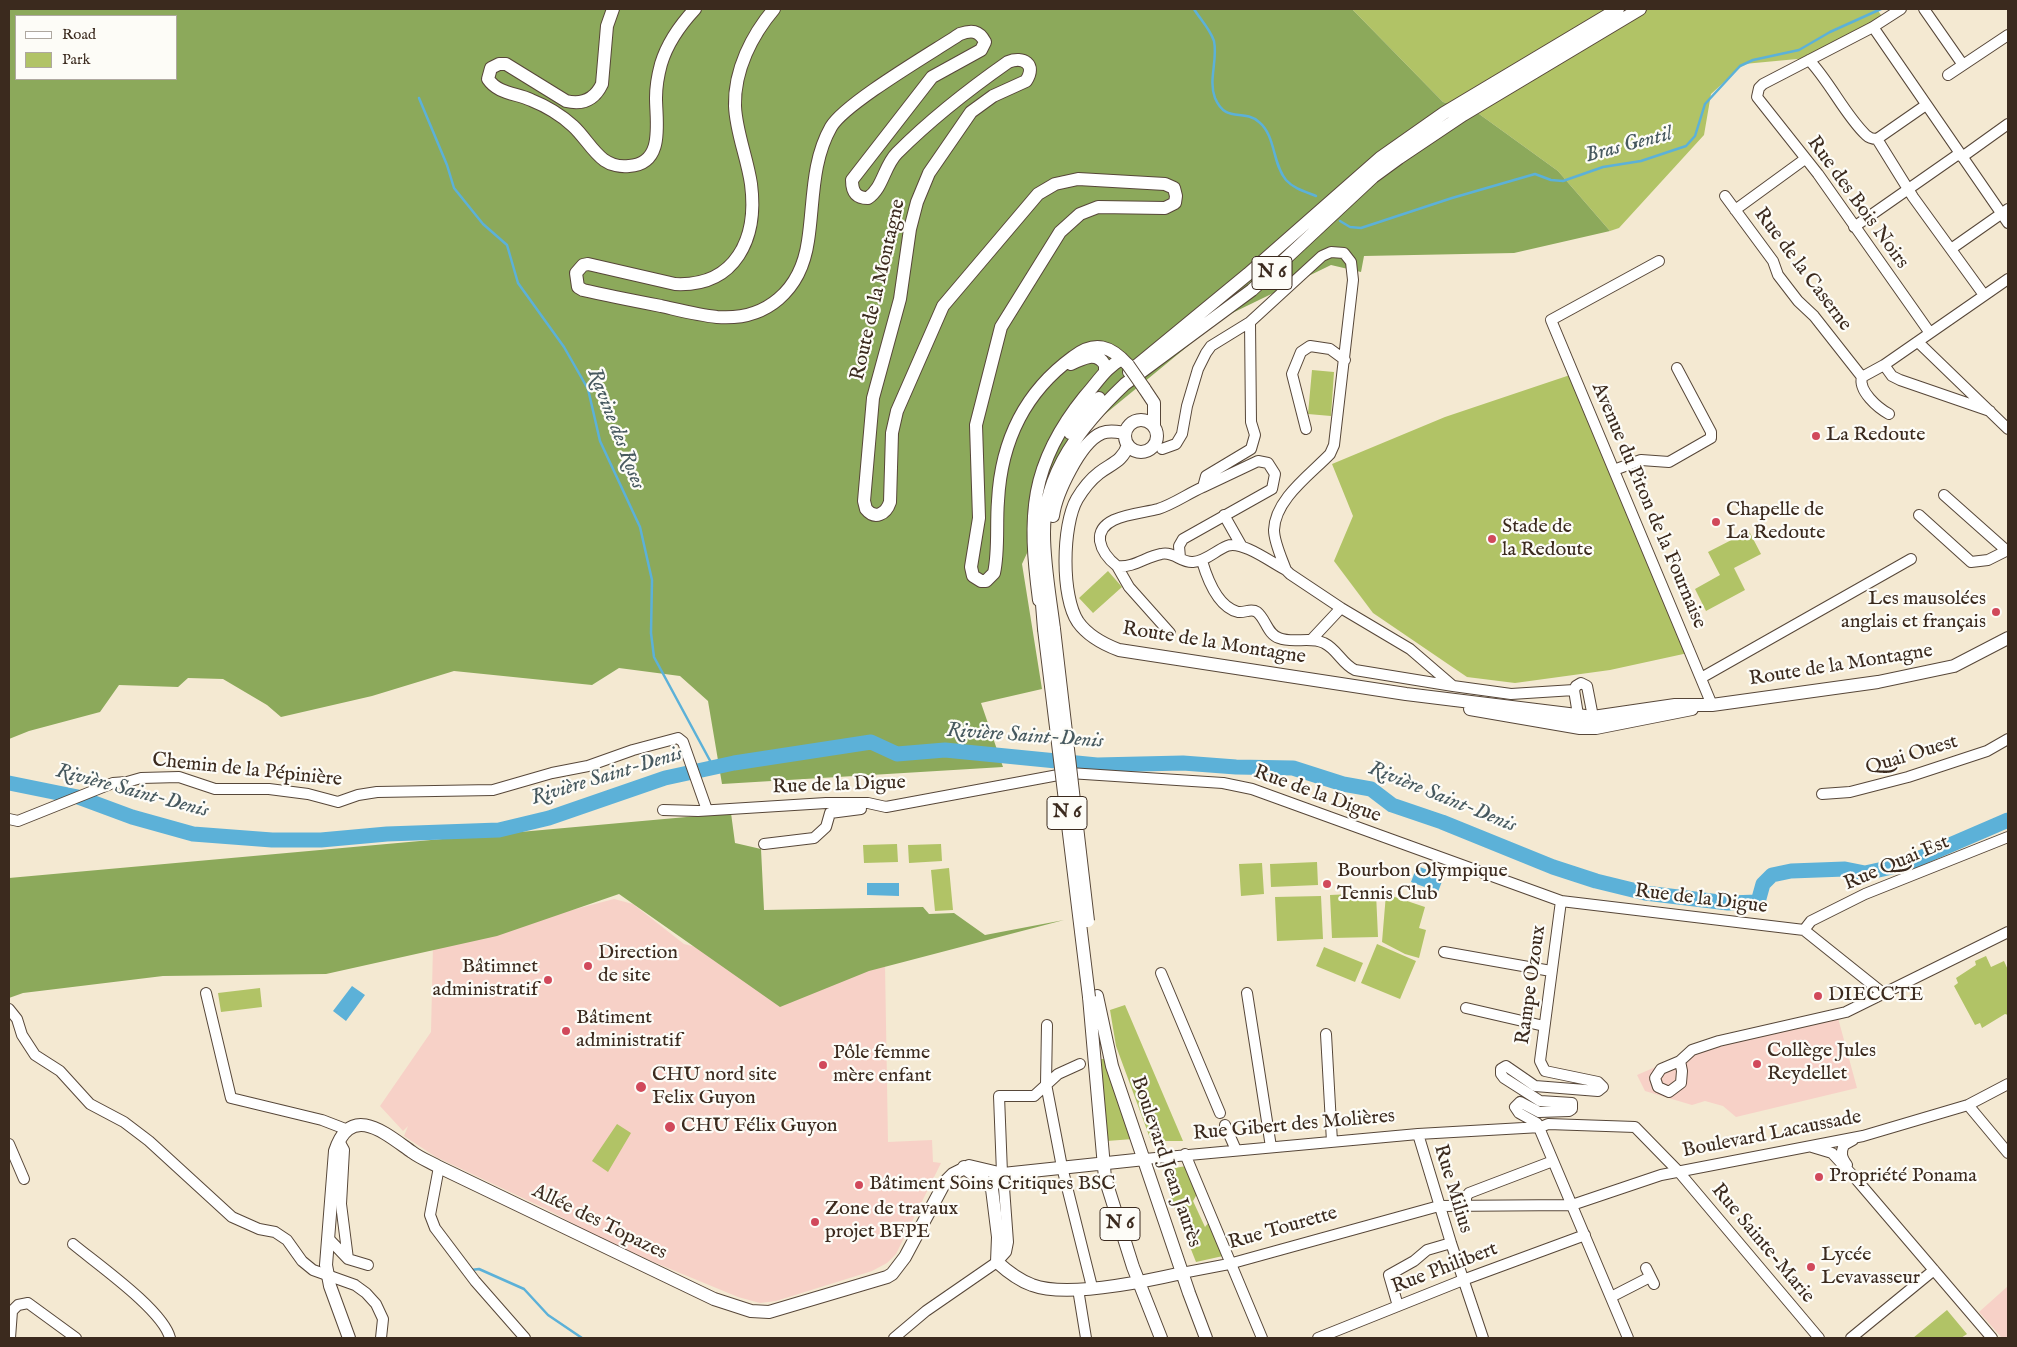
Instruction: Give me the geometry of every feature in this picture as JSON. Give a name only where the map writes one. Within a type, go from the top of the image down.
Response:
[{"type":"main road","points":[[613,9],[607,26],[602,84],[598,91],[588,100],[574,103],[566,100],[506,64],[499,64],[491,68],[488,80],[496,89],[532,100],[559,115],[573,126],[603,160],[617,166],[642,163],[654,150],[658,130],[656,85],[661,63],[672,39],[695,9]]},
{"type":"main road","name":"Route de la Montagne","points":[[774,9],[762,23],[749,46],[741,65],[736,90],[735,106],[738,131],[748,169],[752,202],[749,231],[740,253],[733,263],[715,277],[686,284],[675,284],[588,264],[583,265],[576,273],[578,287],[583,290],[718,317],[742,316],[760,311],[778,302],[790,289],[801,268],[808,242],[812,192],[824,141],[832,125],[860,100],[960,34],[974,31],[979,33],[984,42],[981,50],[932,77],[852,180],[854,192],[859,197],[868,198],[876,190],[892,158],[952,102],[1008,62],[1016,59],[1023,60],[1029,66],[1030,71],[1026,81],[993,96],[977,107],[962,123],[929,174],[917,202],[910,229],[900,299],[873,398],[864,500],[866,509],[874,515],[880,515],[888,509],[890,502],[892,434],[898,411],[943,306],[1038,194],[1055,184],[1078,179],[1171,186],[1176,196],[1175,203],[1169,207],[1098,207],[1080,214],[1060,232],[1001,326],[976,425],[979,518],[971,567],[973,576],[981,581],[991,578],[994,573],[1000,473],[1010,436],[1026,405],[1050,376],[1074,355],[1096,345],[1110,349],[1125,362],[1154,404],[1154,427]]},
{"type":"main road","name":"N 6","points":[[1093,996],[1049,629],[1039,563],[1039,536],[1043,502],[1049,476],[1058,454],[1082,414],[1248,274],[1380,158],[1444,113],[1618,9]]},
{"type":"main road","name":"N 6","points":[[1049,629],[1044,532],[1047,502],[1062,461],[1076,437],[1092,417],[1126,384],[1252,290],[1374,177],[1399,158],[1462,115],[1640,9]]},
{"type":"main road","points":[[1050,376],[1073,363],[1092,356],[1103,360],[1105,372]]},
{"type":"main road","points":[[1049,629],[1034,550],[1032,517],[1036,489],[1055,438],[1105,372],[1125,362]]},
{"type":"main road","points":[[1138,421],[1146,408],[1145,390]]},
{"type":"main road","points":[[1049,629],[1050,534],[1055,505],[1075,462],[1092,441],[1104,432],[1126,439],[1132,449],[1140,452],[1149,450],[1155,444],[1157,435],[1154,427],[1146,421],[1138,421],[1130,425],[1126,439]]},
{"type":"main road","name":"Route de la Montagne","points":[[1126,439],[1121,459],[1088,484],[1076,501],[1069,518],[1067,582],[1070,605],[1078,622],[1090,634],[1104,644],[1118,650],[1579,722],[1595,722],[1675,705],[1708,705],[1878,682],[1926,673],[1954,666],[2008,638]]},
{"type":"main road","name":"Route de la Montagne","points":[[1111,467],[1124,465],[1140,452]]},
{"type":"main road","name":"Boulevard Jean Jaurès","points":[[1093,996],[1107,1048],[1182,1273],[1206,1338]]},
{"type":"main road","name":"Boulevard Jean Jaurès","points":[[1093,996],[1105,1178],[1139,1283],[1161,1338]]},
{"type":"main road","name":"Allée des Topazes","points":[[348,1130],[358,1126],[378,1127],[413,1153],[439,1168],[714,1299],[761,1312],[866,1284],[892,1274],[905,1257],[945,1182],[964,1167]]},
{"type":"main road","points":[[348,1130],[339,1142],[336,1151],[328,1238],[327,1275],[349,1338]]},
{"type":"main road","name":"Rue Gibert des Molières","points":[[964,1167],[977,1166],[1002,1174],[1144,1159]]},
{"type":"main road","points":[[964,1167],[970,1173],[983,1178],[992,1188]]},
{"type":"main road","points":[[997,1262],[998,1236],[992,1188],[994,1180],[1002,1174]]},
{"type":"main road","name":"Rue Tourette","points":[[997,1262],[1016,1278],[1034,1286],[1078,1289],[1139,1283],[1182,1273]]},
{"type":"street","points":[[1900,9],[1873,26],[1809,60],[1821,72],[1868,137],[1877,139],[1908,188],[1984,295]]},
{"type":"street","points":[[1924,9],[1963,65]]},
{"type":"street","points":[[1873,26],[1961,155],[2005,212],[2008,223]]},
{"type":"street","points":[[1948,75],[2008,35]]},
{"type":"street","name":"Rue des Bois Noirs","points":[[1809,60],[1763,84],[1758,94],[1759,102],[1818,174],[1930,333]]},
{"type":"street","points":[[1877,139],[1926,105]]},
{"type":"street","points":[[1854,227],[1908,188],[2008,124]]},
{"type":"street","name":"Rue de la Caserne","points":[[1735,210],[1805,159]]},
{"type":"street","name":"Rue de la Caserne","points":[[1725,196],[1773,261],[1778,275],[1798,301],[1814,316],[1862,377],[1862,385],[1876,405],[1889,414]]},
{"type":"street","points":[[1951,249],[2005,212]]},
{"type":"street","points":[[1162,449],[1176,444],[1182,434],[1187,406],[1198,369],[1206,353],[1222,339],[1250,322],[1322,256],[1331,252],[1344,253],[1351,262],[1353,280],[1336,434],[1330,454],[1288,498],[1276,517],[1274,531],[1286,570]]},
{"type":"street","name":"Avenue du Piton de la Fournaise","points":[[1659,261],[1551,320],[1701,678],[1708,705]]},
{"type":"street","points":[[1862,377],[1884,365],[2008,279]]},
{"type":"street","points":[[1202,487],[1206,476],[1246,454],[1254,442],[1251,422],[1250,322]]},
{"type":"street","points":[[1330,349],[1346,335]]},
{"type":"street","points":[[1918,342],[2008,429]]},
{"type":"street","points":[[1306,429],[1294,384],[1294,366],[1305,348],[1330,349],[1345,360]]},
{"type":"street","points":[[1884,365],[1892,376],[1900,380],[1991,412]]},
{"type":"street","points":[[1614,470],[1641,460],[1668,462],[1711,438],[1711,432],[1677,368]]},
{"type":"street","points":[[1956,400],[1963,384]]},
{"type":"street","points":[[1170,633],[1130,587],[1117,566],[1109,560],[1101,546],[1100,534],[1102,529],[1118,518],[1164,507],[1258,461],[1268,463],[1272,468],[1275,480],[1272,489],[1183,539],[1179,546],[1180,558]]},
{"type":"street","points":[[1919,515],[1971,562],[1988,560],[2007,551],[1944,495]]},
{"type":"street","points":[[1224,516],[1241,545],[1286,570],[1341,608],[1410,649],[1453,686]]},
{"type":"street","points":[[1117,566],[1133,565],[1159,554],[1168,553],[1190,563],[1202,561],[1227,546],[1241,545]]},
{"type":"street","points":[[1701,678],[1911,559]]},
{"type":"street","points":[[1202,561],[1210,584],[1233,610],[1241,612],[1254,611],[1258,613],[1273,635],[1279,638],[1312,640],[1326,644],[1348,666],[1356,670],[1511,694],[1574,690]]},
{"type":"street","points":[[1312,640],[1341,608]]},
{"type":"street","points":[[1579,722],[1574,690],[1577,684],[1587,686],[1595,722]]},
{"type":"street","name":"Chemin de la Pépinière","points":[[9,819],[18,821],[113,783],[141,778],[178,777],[227,791],[270,789],[308,794],[338,802],[358,795],[378,792],[493,790],[552,773],[588,766],[672,738],[681,740],[685,748],[706,808]]},
{"type":"street","name":"Quai Ouest","points":[[1822,794],[1850,792],[1908,777],[1987,751],[2008,739]]},
{"type":"street","name":"Rue de la Digue","points":[[663,810],[826,803],[868,803],[879,806],[1069,773],[1223,783],[1252,789],[1561,901],[1804,930]]},
{"type":"street","points":[[764,844],[810,840],[823,832],[829,815],[832,812],[879,806]]},
{"type":"street","name":"Rue Quai Est","points":[[1804,930],[1811,921],[1865,894],[2008,836]]},
{"type":"street","name":"Rampe Ozoux","points":[[1539,1128],[1537,1122],[1528,1119],[1516,1110],[1517,1104],[1522,1103],[1539,1112],[1569,1111],[1572,1109],[1572,1103],[1540,1101],[1504,1078],[1501,1074],[1501,1068],[1510,1068],[1535,1086],[1598,1092],[1603,1087],[1598,1082],[1545,1071],[1540,1061],[1561,901]]},
{"type":"street","points":[[1804,930],[1884,994]]},
{"type":"street","points":[[1680,1061],[1692,1050],[1719,1041],[1846,1012],[2008,932]]},
{"type":"street","points":[[1444,952],[1551,971]]},
{"type":"street","points":[[1161,973],[1220,1113]]},
{"type":"street","points":[[1247,993],[1270,1147]]},
{"type":"street","points":[[206,994],[231,1098],[322,1120],[348,1130]]},
{"type":"street","points":[[1466,1008],[1544,1026]]},
{"type":"street","points":[[9,1010],[17,1019],[22,1034],[35,1055],[60,1072],[90,1104],[124,1122],[149,1141],[232,1217],[259,1229],[275,1232],[287,1240],[302,1261],[313,1270],[355,1285],[366,1293],[380,1312],[383,1330],[381,1338]]},
{"type":"street","points":[[1047,1025],[1046,1084],[1062,1167],[1092,1287]]},
{"type":"street","points":[[1326,1034],[1332,1142]]},
{"type":"street","points":[[894,1338],[926,1311],[997,1262],[1006,1252],[1008,1242],[1002,1174],[1000,1096],[1034,1096],[1058,1074],[1080,1064]]},
{"type":"street","name":"Boulevard Lacaussade","points":[[1539,1128],[1548,1124],[1635,1127],[1678,1172],[1863,1136],[1968,1105],[2008,1084]]},
{"type":"street","points":[[1968,1105],[2008,1153]]},
{"type":"street","points":[[1225,1125],[1236,1150]]},
{"type":"street","points":[[1539,1128],[1628,1338]]},
{"type":"street","name":"Rue Gibert des Molières","points":[[1144,1159],[1418,1134],[1539,1128]]},
{"type":"street","name":"Rue Milius","points":[[1418,1134],[1450,1243],[1483,1338]]},
{"type":"street","points":[[1856,1179],[1841,1154],[1844,1145],[1863,1136]]},
{"type":"street","points":[[339,1142],[344,1150],[341,1204],[348,1259]]},
{"type":"street","points":[[9,1144],[24,1178]]},
{"type":"street","points":[[1804,1146],[1828,1150],[1856,1179],[1992,1338]]},
{"type":"street","points":[[1185,1154],[1229,1264],[1262,1338]]},
{"type":"street","points":[[1466,1205],[1466,1197],[1469,1193],[1553,1161]]},
{"type":"street","points":[[1661,1175],[1671,1164]]},
{"type":"street","points":[[439,1168],[430,1215],[435,1228],[475,1281],[525,1338]]},
{"type":"street","name":"Rue Tourette","points":[[1182,1273],[1229,1264],[1439,1206],[1572,1205],[1661,1175],[1678,1172]]},
{"type":"street","name":"Rue Sainte-Marie","points":[[1678,1172],[1819,1338]]},
{"type":"street","name":"Rue Philibert","points":[[1318,1338],[1463,1280],[1585,1235]]},
{"type":"street","points":[[328,1238],[348,1259],[368,1266]]},
{"type":"street","points":[[1398,1306],[1389,1275],[1414,1261],[1427,1250],[1450,1243]]},
{"type":"street","points":[[73,1244],[147,1306],[167,1330],[170,1338]]},
{"type":"street","points":[[1851,1338],[1934,1270]]},
{"type":"street","points":[[1611,1297],[1650,1276]]},
{"type":"street","points":[[1078,1289],[1086,1338]]},
{"type":"street","points":[[10,1338],[12,1311],[18,1305],[28,1303],[76,1338]]},
{"type":"shaded area","name":"CHU Félix Guyon","points":[[614,899],[633,904],[684,944],[805,974],[885,965],[888,1142],[932,1140],[933,1162],[941,1163],[896,1254],[887,1263],[872,1271],[776,1301],[760,1303],[738,1297],[651,1261],[436,1157],[404,1136],[408,1126],[403,1131],[380,1106],[431,1032],[433,946]]},
{"type":"shaded area","name":"Collège Jules Reydellet","points":[[1838,1018],[1857,1088],[1736,1117],[1723,1106],[1705,1101],[1692,1105],[1645,1091],[1637,1075],[1688,1053]]},
{"type":"shaded area","points":[[2008,1286],[2008,1338],[2002,1338],[1979,1312]]},
{"type":"green space","points":[[9,9],[1352,9],[1443,102],[1475,111],[1558,171],[1610,231],[1514,253],[1364,256],[1361,272],[1331,265],[1222,318],[1082,433],[1022,564],[1042,689],[981,703],[1003,767],[722,784],[708,701],[680,676],[619,668],[592,685],[454,671],[372,696],[281,717],[267,705],[223,679],[188,678],[178,687],[119,685],[100,712],[29,731],[9,739]]},
{"type":"green space","points":[[1352,9],[1877,9],[1883,18],[1829,56],[1744,64],[1711,94],[1704,135],[1619,228],[1610,231],[1558,171],[1475,111],[1443,102]]},
{"type":"green space","points":[[1312,370],[1334,372],[1331,416],[1308,414]]},
{"type":"green space","name":"Stade de la Redoute","points":[[1570,375],[1688,653],[1610,670],[1515,683],[1467,677],[1373,613],[1334,561],[1353,516],[1332,464],[1445,417]]},
{"type":"green space","points":[[1749,531],[1761,554],[1734,568],[1745,590],[1706,611],[1695,589],[1720,575],[1708,552]]},
{"type":"green space","points":[[1108,571],[1122,587],[1093,613],[1079,598]]},
{"type":"green space","points":[[731,813],[735,843],[761,849],[764,910],[923,907],[929,914],[954,913],[985,935],[1064,920],[869,971],[780,1007],[619,894],[497,936],[326,974],[163,976],[23,993],[9,998],[9,878]]},
{"type":"green space","points":[[897,844],[898,862],[864,863],[863,845]]},
{"type":"green space","points":[[941,844],[942,861],[909,863],[908,845]]},
{"type":"green space","points":[[1317,862],[1318,885],[1271,887],[1270,864]]},
{"type":"green space","points":[[1262,863],[1264,894],[1241,896],[1239,864]]},
{"type":"green space","points":[[949,868],[953,910],[935,911],[931,870]]},
{"type":"green space","points":[[1376,893],[1378,937],[1332,938],[1330,895]]},
{"type":"green space","points":[[1386,894],[1425,907],[1419,928],[1426,930],[1419,958],[1405,954],[1382,942]]},
{"type":"green space","points":[[1321,896],[1323,939],[1277,941],[1275,897]]},
{"type":"green space","points":[[1377,944],[1416,961],[1400,999],[1361,983]]},
{"type":"green space","points":[[1324,947],[1363,963],[1355,982],[1316,966]]},
{"type":"green space","points":[[1986,956],[1991,967],[2004,961],[2008,970],[2008,1015],[2005,1014],[1982,1028],[1980,1023],[1975,1025],[1954,986],[1958,983],[1956,978],[1976,965],[1975,961]]},
{"type":"green space","points":[[260,988],[262,1007],[221,1012],[218,993]]},
{"type":"green space","points":[[1125,1005],[1183,1141],[1151,1141],[1116,1046],[1110,1010]]},
{"type":"green space","points":[[1101,1059],[1105,1059],[1133,1139],[1107,1141]]},
{"type":"green space","points":[[617,1124],[631,1133],[608,1172],[592,1161]]},
{"type":"green space","points":[[1186,1166],[1197,1194],[1193,1201],[1205,1227],[1209,1222],[1223,1256],[1196,1262],[1171,1199],[1164,1170]]},
{"type":"green space","points":[[1947,1310],[1967,1334],[1961,1338],[1913,1338]]},
{"type":"water","points":[[1417,866],[1444,876],[1438,892],[1411,882]]},
{"type":"water","points":[[867,883],[899,883],[899,896],[867,895]]},
{"type":"water","points":[[352,986],[365,995],[346,1021],[333,1011]]},
{"type":"waterway","name":"Bras Gentil","points":[[1194,9],[1214,41],[1215,55],[1212,84],[1219,106],[1224,111],[1247,116],[1259,122],[1268,135],[1278,166],[1286,180],[1296,188],[1316,196]]},
{"type":"waterway","name":"Bras Gentil","points":[[1340,221],[1350,227],[1361,228],[1452,198],[1535,174],[1551,180],[1563,181],[1603,167],[1641,161],[1686,146],[1695,136],[1705,104],[1740,66],[1753,60],[1799,50],[1830,32],[1881,9]]},
{"type":"waterway","name":"Ravine des Roses","points":[[419,98],[447,165],[454,188],[483,224],[507,245],[518,283],[564,347],[588,389],[600,441],[640,527],[652,580],[651,633],[654,657],[714,768]]},
{"type":"waterway","name":"Rivière Saint-Denis","points":[[9,783],[78,797],[132,817],[193,834],[272,840],[321,840],[387,834],[499,830],[549,818],[665,778],[734,763],[871,742],[897,754],[945,750],[1097,765],[1183,763],[1236,767],[1293,768],[1343,784],[1371,789],[1392,805],[1442,822],[1553,867],[1596,881],[1645,893],[1728,903],[1758,902],[1763,884],[1772,875],[1791,871],[1845,869],[1865,873],[1906,864],[2008,820]]},
{"type":"waterway","points":[[471,1270],[479,1269],[524,1289],[548,1315],[582,1338]]},
{"type":"place","name":"La Redoute","points":[[1816,436]]},
{"type":"place","name":"Chapelle de La Redoute","points":[[1716,522]]},
{"type":"place","name":"Stade de la Redoute","points":[[1492,539]]},
{"type":"place","name":"Les mausolées anglais et français","points":[[1996,612]]},
{"type":"place","name":"Bourbon Olympique Tennis Club","points":[[1327,884]]},
{"type":"place","name":"Direction de site","points":[[588,966]]},
{"type":"place","name":"Bâtimnet administratif","points":[[548,980]]},
{"type":"place","name":"DIECCTE","points":[[1818,996]]},
{"type":"place","name":"Bâtiment administratif","points":[[566,1031]]},
{"type":"place","name":"Collège Jules Reydellet","points":[[1757,1064]]},
{"type":"place","name":"Pôle femme mère enfant","points":[[823,1065]]},
{"type":"place","name":"CHU nord site Felix Guyon","points":[[641,1087]]},
{"type":"place","name":"CHU Félix Guyon","points":[[670,1127]]},
{"type":"place","name":"Propriété Ponama","points":[[1819,1177]]},
{"type":"place","name":"Bâtiment Soins Critiques BSC","points":[[859,1185]]},
{"type":"place","name":"Zone de travaux projet BFPE","points":[[815,1222]]},
{"type":"place","name":"Lycée Levavasseur","points":[[1811,1267]]}]
